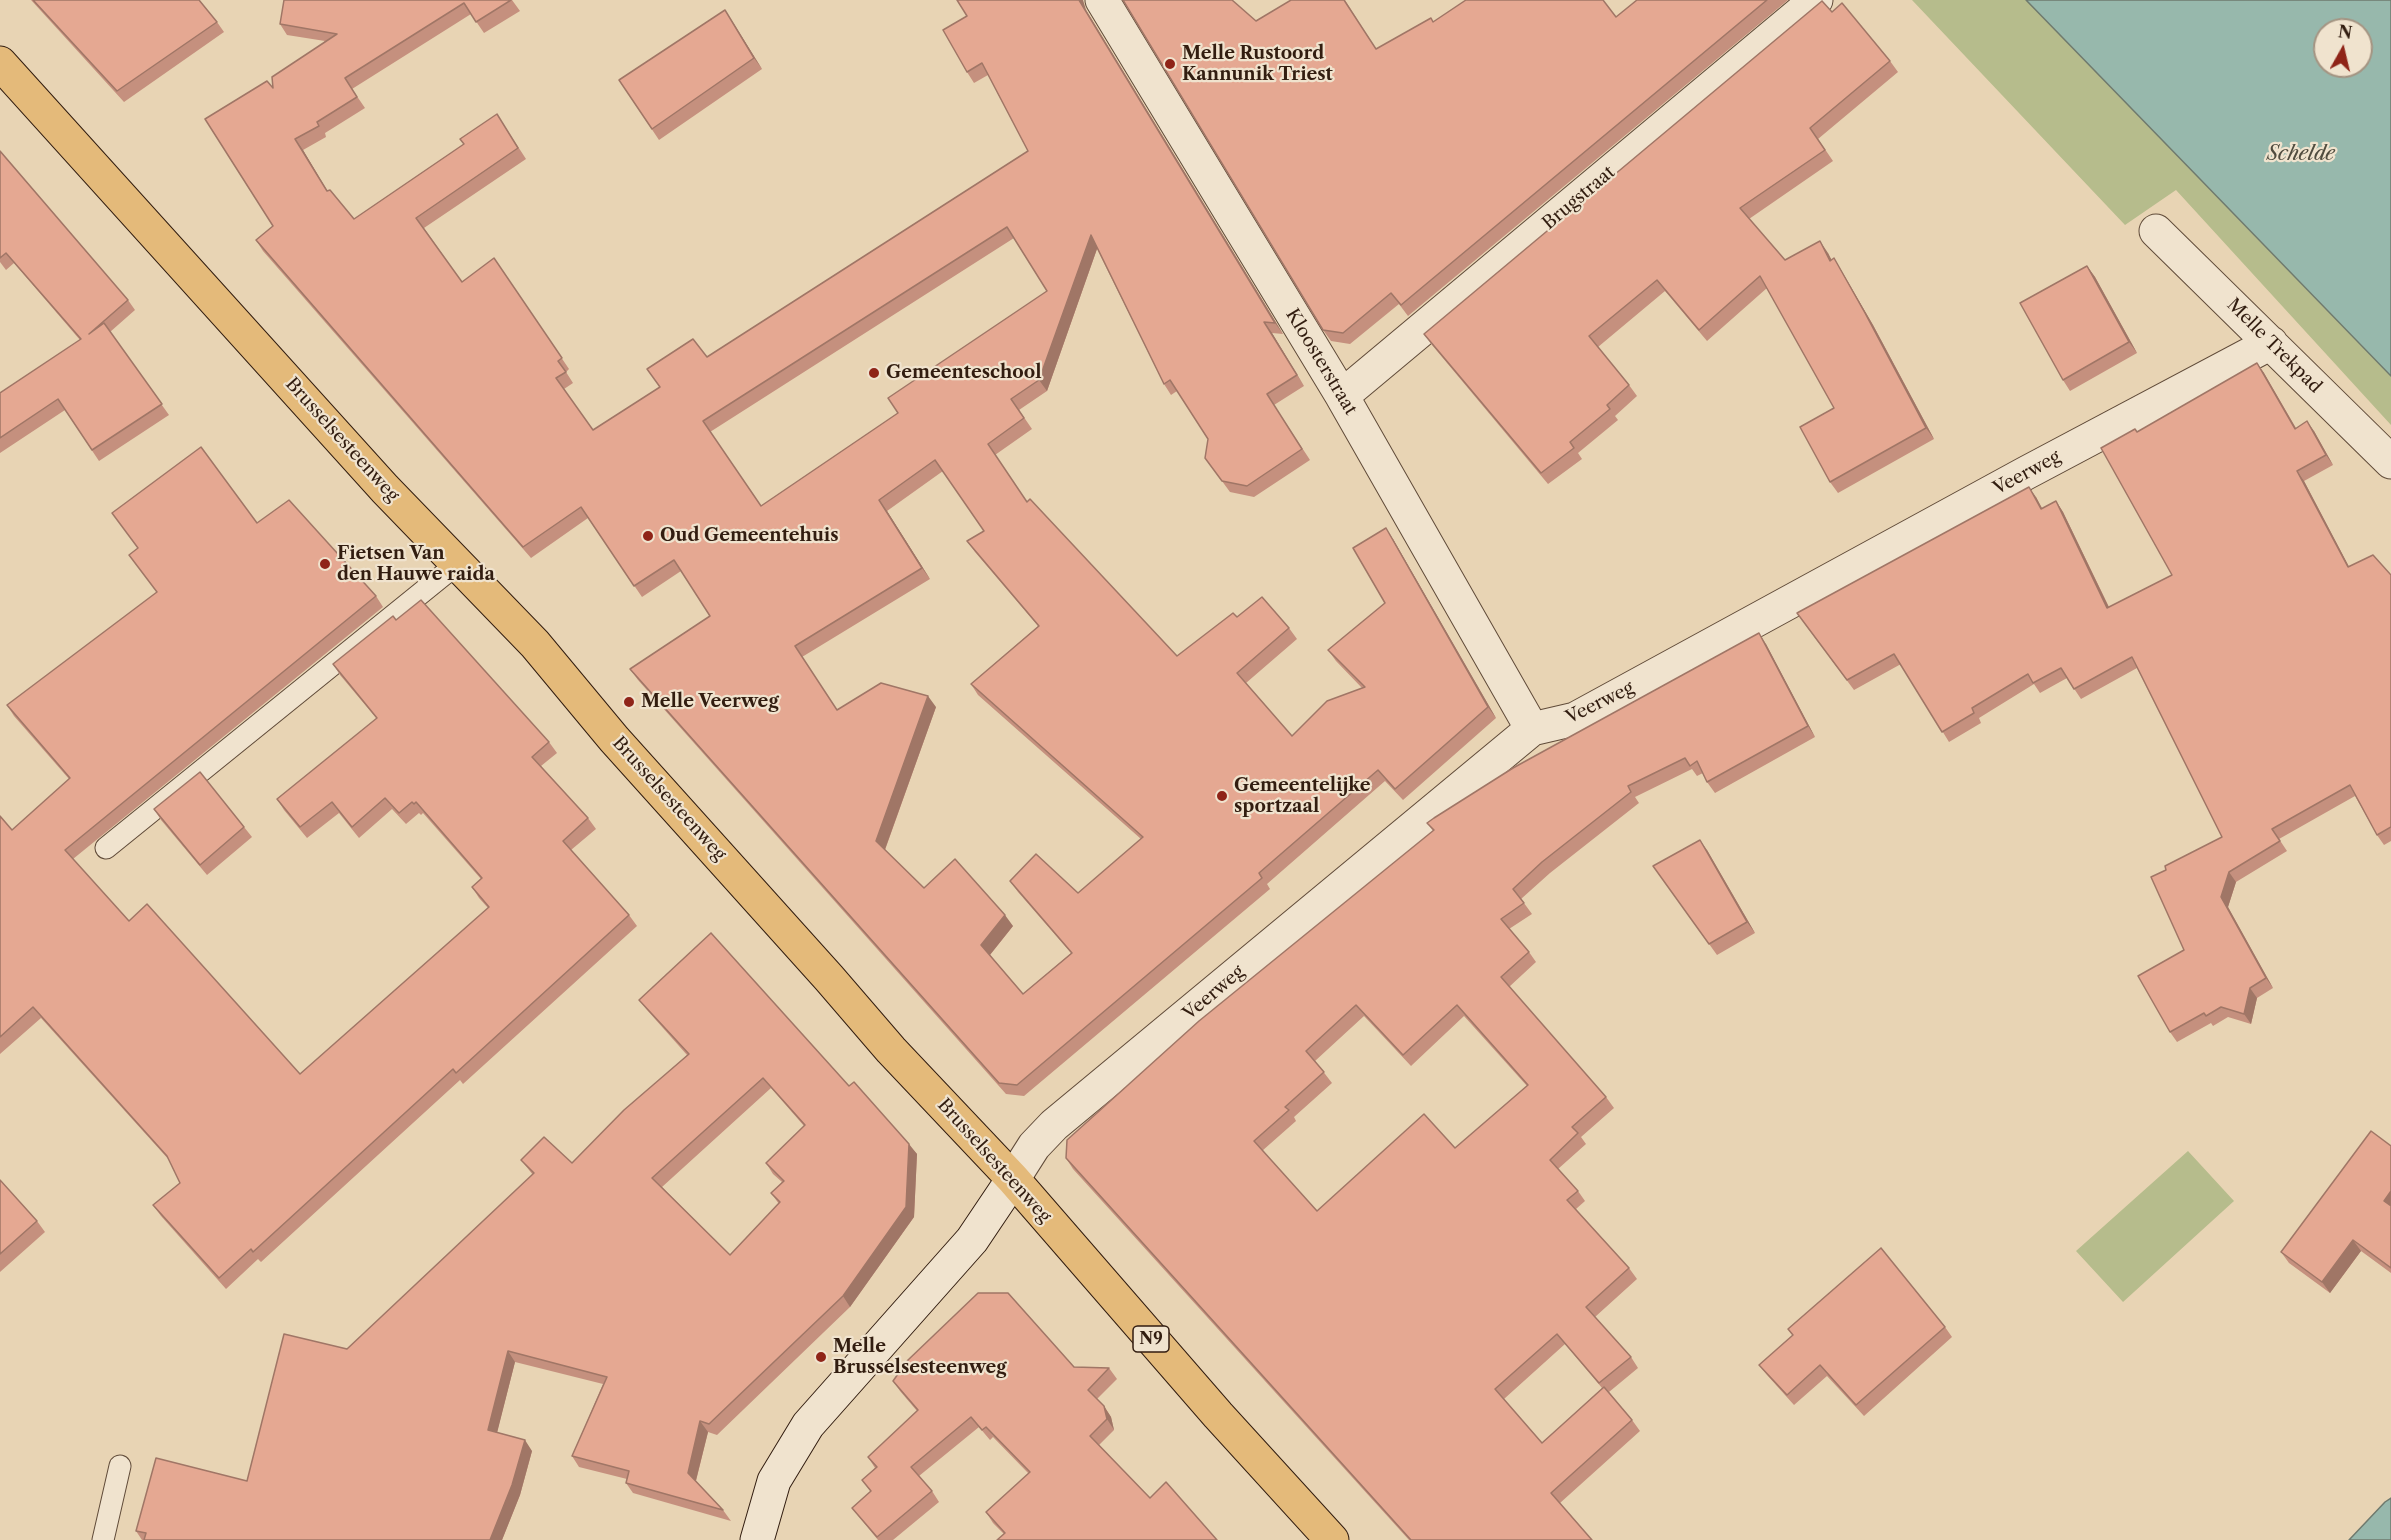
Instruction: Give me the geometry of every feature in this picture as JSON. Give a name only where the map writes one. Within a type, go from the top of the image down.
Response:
[{"type":"main road","name":"Brusselsesteenweg","points":[[0,63],[385,489],[535,644],[614,739],[891,1050],[1013,1179],[1218,1416],[1332,1540]]},
{"type":"street","name":"Kloosterstraat","points":[[1102,0],[1342,396],[1532,729]]},
{"type":"street","name":"Brugstraat","points":[[1342,396],[1816,0]]},
{"type":"street","name":"Melle Trekpad","points":[[2156,231],[2391,462]]},
{"type":"street","name":"Veerweg","points":[[757,1540],[774,1481],[808,1425],[972,1240],[1034,1146],[1054,1125],[1532,729],[1575,719],[2026,473],[2271,343]]},
{"type":"lane","points":[[106,848],[458,564]]},
{"type":"lane","points":[[103,1540],[120,1466]]},
{"type":"green space","points":[[1912,0],[2026,0],[2391,376],[2391,425],[2176,190],[2125,225]]},
{"type":"green space","points":[[2188,1151],[2234,1201],[2123,1302],[2076,1251]]},
{"type":"water","name":"Schelde","points":[[2026,0],[2391,0],[2391,376]]},
{"type":"water","points":[[2391,1498],[2391,1540],[2349,1540],[2385,1502]]},
{"type":"building","points":[[33,0],[199,0],[217,22],[117,91]]},
{"type":"building","points":[[284,0],[511,0],[476,22],[464,3],[345,78],[357,97],[317,122],[319,126],[295,139],[327,191],[330,190],[354,219],[464,144],[460,139],[497,114],[518,148],[416,218],[462,282],[494,258],[562,358],[558,361],[566,372],[556,378],[593,430],[660,387],[647,369],[693,339],[707,357],[1028,151],[982,63],[967,72],[943,30],[967,16],[957,0],[1079,0],[1275,323],[1264,322],[1297,375],[1267,394],[1302,449],[1247,486],[1222,481],[1205,458],[1208,439],[1170,380],[1164,384],[1091,235],[1039,380],[1011,399],[1024,418],[988,444],[1027,502],[1030,499],[1177,656],[1233,613],[1237,617],[1262,597],[1289,628],[1237,673],[1292,736],[1327,701],[1365,687],[1328,650],[1385,603],[1353,548],[1386,528],[1488,707],[1395,789],[1378,770],[1259,873],[1262,878],[1017,1085],[999,1083],[630,669],[710,616],[674,560],[634,586],[581,507],[523,547],[256,240],[273,226],[205,119],[267,81],[273,88],[272,77],[337,34],[280,24]],"holes":[[[1007,227],[1047,291],[888,398],[898,413],[761,506],[703,421]],[[935,460],[984,531],[967,541],[1039,626],[971,684],[1143,837],[1078,893],[1036,854],[1010,881],[1072,953],[1023,994],[981,945],[1005,915],[955,859],[924,888],[876,841],[928,696],[881,683],[837,710],[795,646],[922,568],[879,500]]]},
{"type":"building","points":[[1123,0],[1232,0],[1256,21],[1291,0],[1344,0],[1376,49],[1431,18],[1433,22],[1466,0],[1603,0],[1616,17],[1637,0],[1767,0],[1401,305],[1391,293],[1343,333],[1323,330]]},
{"type":"building","points":[[1822,1],[1832,12],[1842,3],[1890,61],[1810,128],[1825,150],[1740,208],[1785,260],[1820,241],[1830,261],[1834,258],[1926,428],[1830,482],[1800,427],[1834,408],[1760,276],[1699,330],[1657,280],[1589,336],[1629,385],[1607,405],[1610,409],[1570,442],[1574,448],[1541,473],[1424,334]]},
{"type":"building","points":[[725,10],[754,58],[652,129],[619,80]]},
{"type":"building","points":[[0,151],[128,300],[89,334],[104,323],[162,404],[92,450],[58,399],[0,438],[0,393],[81,339],[6,253],[0,258]]},
{"type":"building","points":[[2087,266],[2129,342],[2063,380],[2020,303]]},
{"type":"building","points":[[2257,363],[2295,429],[2307,421],[2326,455],[2297,471],[2348,567],[2373,555],[2391,575],[2391,827],[2377,835],[2350,785],[2272,829],[2280,841],[2229,872],[2221,897],[2266,978],[2250,988],[2244,1014],[2221,1007],[2206,1016],[2204,1013],[2170,1032],[2138,976],[2184,950],[2151,877],[2166,870],[2165,866],[2222,837],[2132,657],[2074,689],[2061,668],[2033,683],[2028,674],[1972,708],[1974,713],[1942,732],[1894,654],[1847,680],[1797,613],[2029,487],[2041,509],[2056,501],[2107,608],[2172,575],[2101,448],[2135,429],[2137,432]]},
{"type":"building","points":[[201,447],[257,523],[289,500],[376,596],[65,850],[129,921],[147,904],[300,1074],[489,907],[472,887],[482,878],[416,802],[414,804],[412,802],[399,813],[385,798],[352,827],[332,802],[300,827],[277,799],[377,718],[333,664],[393,616],[396,620],[421,600],[549,742],[532,757],[588,818],[563,841],[629,915],[456,1073],[453,1069],[253,1252],[251,1249],[219,1278],[153,1205],[180,1183],[167,1156],[33,1007],[0,1037],[0,816],[12,830],[70,778],[7,705],[157,592],[129,555],[138,548],[112,513]]},
{"type":"building","points":[[1759,633],[1808,726],[1707,782],[1697,761],[1690,766],[1685,758],[1628,786],[1631,792],[1542,862],[1513,889],[1524,903],[1501,919],[1529,952],[1501,977],[1606,1097],[1572,1127],[1578,1133],[1550,1160],[1578,1191],[1567,1200],[1629,1268],[1586,1307],[1631,1357],[1599,1383],[1557,1334],[1495,1389],[1542,1443],[1604,1387],[1632,1420],[1551,1493],[1592,1540],[1411,1540],[1066,1158],[1067,1140],[1199,1021],[1434,830],[1427,823],[1513,768]],"holes":[[[1356,1005],[1403,1055],[1457,1005],[1528,1085],[1455,1148],[1424,1114],[1317,1211],[1254,1141],[1289,1110],[1285,1107],[1324,1072],[1306,1051]]]},
{"type":"building","points":[[200,772],[244,827],[200,865],[154,809]]},
{"type":"building","points":[[1700,840],[1747,922],[1709,944],[1653,866]]},
{"type":"building","points":[[711,933],[849,1086],[854,1082],[909,1144],[906,1207],[843,1296],[709,1424],[700,1421],[688,1473],[723,1510],[626,1483],[629,1471],[572,1456],[607,1377],[508,1351],[488,1430],[525,1440],[512,1485],[490,1540],[144,1540],[146,1533],[136,1531],[156,1458],[247,1481],[284,1334],[347,1349],[534,1173],[521,1160],[544,1137],[572,1163],[624,1110],[689,1054],[639,1000]],"holes":[[[763,1078],[805,1125],[766,1163],[784,1181],[771,1193],[780,1202],[730,1255],[652,1178]]]},
{"type":"building","points":[[2371,1131],[2391,1146],[2391,1191],[2384,1201],[2391,1206],[2391,1268],[2353,1240],[2322,1282],[2281,1252]]},
{"type":"building","points":[[0,1180],[37,1221],[0,1254]]},
{"type":"building","points":[[1881,1248],[1945,1327],[1856,1405],[1820,1365],[1787,1395],[1759,1365],[1793,1335],[1788,1329]]},
{"type":"building","points":[[978,1293],[1008,1293],[1074,1367],[1109,1368],[1088,1390],[1104,1406],[1107,1419],[1090,1436],[1150,1498],[1166,1482],[1217,1540],[997,1540],[1005,1533],[986,1512],[1030,1472],[986,1427],[982,1430],[971,1417],[911,1467],[932,1491],[877,1537],[852,1508],[871,1491],[862,1480],[877,1467],[868,1457],[918,1410],[893,1381],[908,1360]]},
{"type":"place","name":"Melle Rustoord Kannunik Triest","points":[[1170,64]]},
{"type":"place","name":"Gemeenteschool","points":[[874,373]]},
{"type":"place","name":"Oud Gemeentehuis","points":[[648,536]]},
{"type":"place","name":"Fietsen Van den Hauwe raida","points":[[325,564]]},
{"type":"place","name":"Melle Veerweg","points":[[629,702]]},
{"type":"place","name":"Gemeentelijke sportzaal","points":[[1222,796]]},
{"type":"place","name":"Melle Brusselsesteenweg","points":[[821,1357]]}]
